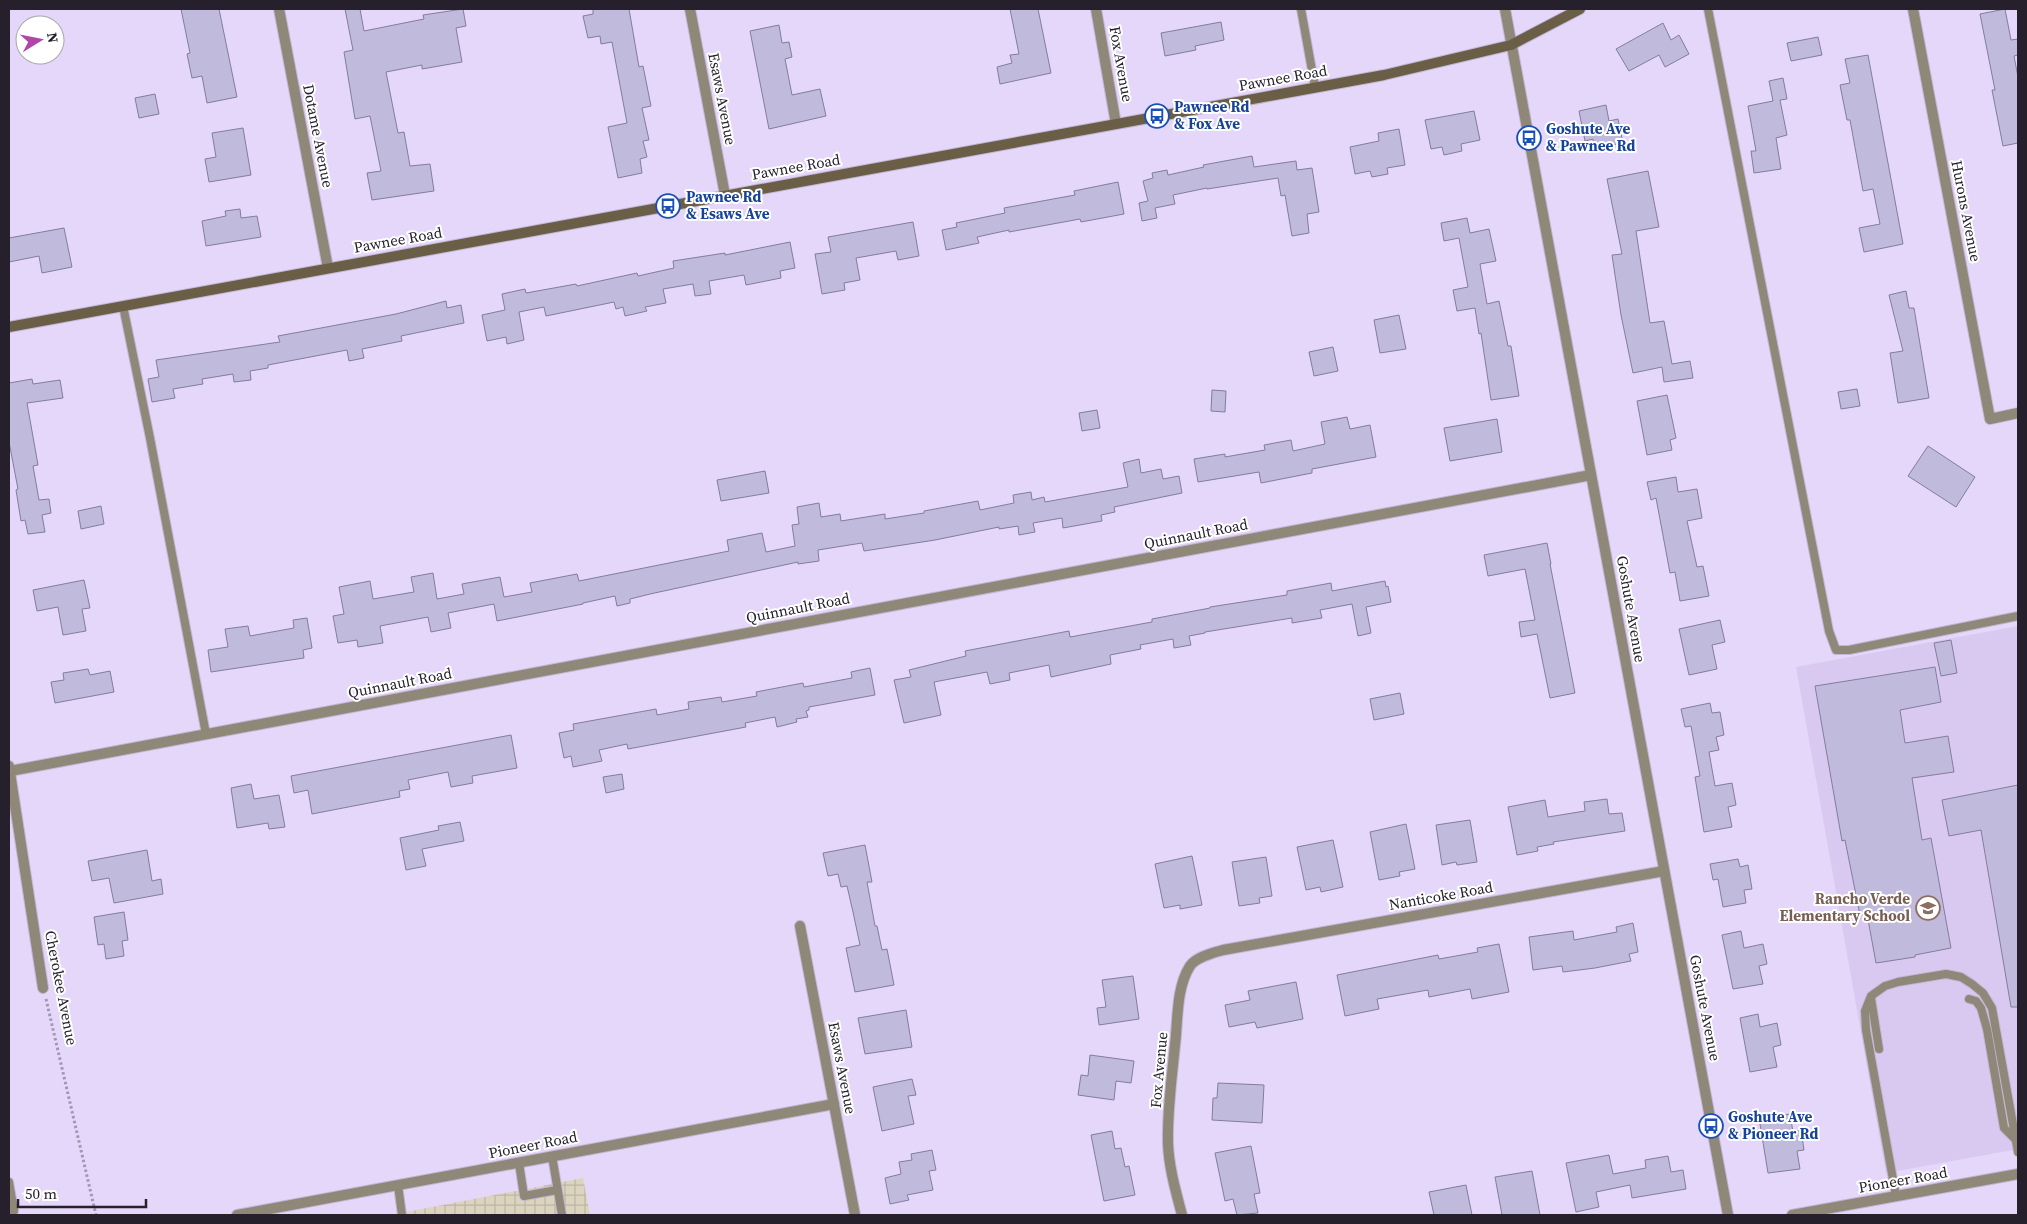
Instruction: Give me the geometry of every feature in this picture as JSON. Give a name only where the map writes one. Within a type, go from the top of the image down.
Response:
[{"type":"street","name":"Dotame Avenue","points":[[279,9],[328,268]]},
{"type":"street","name":"Esaws Avenue","points":[[690,9],[725,195]]},
{"type":"street","name":"Fox Avenue","points":[[1096,9],[1116,124]]},
{"type":"street","name":"Goshute Avenue","points":[[1505,9],[1728,1215]]},
{"type":"street","name":"Pawnee Road","points":[[9,327],[1384,75],[1511,45],[1580,9]]},
{"type":"street","name":"Hurons Avenue","points":[[1913,9],[1990,419],[2018,413]]},
{"type":"street","name":"Quinnault Road","points":[[9,768],[206,734],[1591,475]]},
{"type":"street","name":"Cherokee Avenue","points":[[9,768],[43,988]]},
{"type":"street","name":"Nanticoke Road","points":[[1224,950],[1664,871]]},
{"type":"street","name":"Esaws Avenue","points":[[800,926],[855,1215]]},
{"type":"street","name":"Fox Avenue","points":[[1182,1215],[1173,1181],[1168,1144],[1179,1005],[1183,983],[1190,964],[1206,955],[1224,950]]},
{"type":"street","name":"Pioneer Road","points":[[237,1215],[834,1104]]},
{"type":"street","name":"Pioneer Road","points":[[1792,1215],[2018,1174]]},
{"type":"lane","points":[[1301,9],[1315,87]]},
{"type":"lane","points":[[1708,9],[1827,621],[1836,650],[1849,650],[2018,616]]},
{"type":"lane","points":[[123,306],[206,734]]},
{"type":"lane","points":[[1896,1196],[1866,1030],[1865,1012],[1871,996],[1885,986],[1946,974],[1961,977],[1983,993],[1992,1008],[1996,1023],[2018,1152]]},
{"type":"lane","points":[[1871,996],[1879,1049]]},
{"type":"lane","points":[[1969,999],[1976,1001],[1981,1008],[1987,1029],[2004,1128],[2016,1140]]},
{"type":"lane","points":[[552,1156],[562,1215]]},
{"type":"lane","points":[[518,1163],[524,1196],[557,1190]]},
{"type":"lane","points":[[9,1182],[14,1211],[9,1213]]},
{"type":"lane","points":[[398,1185],[402,1215]]},
{"type":"path","name":"Cherokee Avenue","points":[[43,988],[96,1215]]},
{"type":"shaded area","name":"Rancho Verde Elementary School","points":[[2018,626],[2018,1149],[1886,1173],[1796,667]]},
{"type":"shaded area","points":[[583,1178],[590,1215],[391,1215]]},
{"type":"building","points":[[181,9],[219,9],[237,97],[207,103],[202,76],[192,78],[187,54],[190,53]]},
{"type":"building","points":[[345,9],[360,9],[364,31],[424,19],[423,15],[463,9],[466,26],[456,28],[462,62],[422,69],[422,65],[386,72],[398,133],[404,132],[410,166],[430,164],[434,191],[372,200],[367,173],[381,171],[370,116],[355,119],[344,52],[353,50]]},
{"type":"building","points":[[593,9],[629,9],[639,67],[643,66],[651,106],[642,108],[649,140],[643,141],[647,157],[640,159],[642,173],[618,178],[608,127],[627,123],[612,42],[601,44],[600,36],[588,38],[583,16],[593,14]]},
{"type":"building","points":[[1010,9],[1038,9],[1051,73],[1000,84],[997,67],[1012,63],[1010,55],[1019,54]]},
{"type":"building","points":[[2005,9],[2011,40],[2018,39],[2018,55],[2014,56],[2018,77],[2018,143],[2003,146],[1992,90],[1995,90],[1980,14]]},
{"type":"building","points":[[1221,22],[1224,40],[1195,46],[1196,50],[1165,56],[1161,33]]},
{"type":"building","points":[[1663,23],[1671,40],[1679,35],[1689,54],[1665,67],[1659,55],[1629,71],[1616,49]]},
{"type":"building","points":[[779,25],[782,43],[789,42],[792,57],[785,59],[792,95],[820,89],[826,116],[769,129],[750,31]]},
{"type":"building","points":[[1818,37],[1822,55],[1791,61],[1787,43]]},
{"type":"building","points":[[1868,55],[1903,244],[1864,252],[1859,228],[1880,224],[1873,189],[1863,191],[1850,120],[1847,120],[1840,85],[1850,83],[1845,59]]},
{"type":"building","points":[[1783,78],[1787,99],[1780,100],[1787,135],[1776,138],[1781,169],[1754,173],[1751,151],[1756,151],[1748,106],[1773,101],[1769,81]]},
{"type":"building","points":[[155,94],[159,114],[139,118],[135,98]]},
{"type":"building","points":[[1606,105],[1609,121],[1618,119],[1623,143],[1594,148],[1593,139],[1585,141],[1579,111]]},
{"type":"building","points":[[1474,111],[1480,140],[1461,144],[1462,151],[1444,155],[1442,147],[1431,149],[1425,120]]},
{"type":"building","points":[[243,128],[251,175],[209,182],[205,159],[216,157],[212,133]]},
{"type":"building","points":[[1399,129],[1405,165],[1387,168],[1388,174],[1372,177],[1370,171],[1355,174],[1350,147],[1379,141],[1378,133]]},
{"type":"building","points":[[1252,156],[1254,167],[1296,161],[1297,170],[1312,168],[1319,212],[1307,214],[1309,233],[1292,236],[1285,195],[1281,196],[1278,178],[1173,195],[1175,204],[1155,208],[1157,218],[1142,221],[1139,203],[1148,201],[1143,181],[1153,178],[1152,173],[1167,170],[1168,175],[1204,167],[1203,165]]},
{"type":"building","points":[[1648,171],[1659,227],[1636,231],[1650,323],[1664,321],[1672,364],[1690,361],[1693,378],[1664,382],[1662,367],[1633,373],[1621,315],[1612,255],[1622,254],[1607,179]]},
{"type":"building","points":[[1118,182],[1124,214],[1081,222],[1080,219],[1009,232],[1009,230],[977,237],[979,243],[946,250],[942,230],[957,227],[956,223],[1005,213],[1004,208],[1075,195],[1074,191]]},
{"type":"building","points":[[240,209],[241,218],[257,216],[261,237],[206,246],[202,221],[226,216],[225,211]]},
{"type":"building","points":[[1467,218],[1470,233],[1489,229],[1496,261],[1480,264],[1487,304],[1499,301],[1508,346],[1511,346],[1519,396],[1491,400],[1481,333],[1479,334],[1475,308],[1457,311],[1453,290],[1468,287],[1459,238],[1444,241],[1441,223]]},
{"type":"building","points":[[913,222],[919,256],[898,260],[896,251],[856,258],[860,280],[844,283],[845,290],[822,294],[815,254],[831,252],[828,237]]},
{"type":"building","points":[[64,228],[72,267],[42,273],[39,256],[9,262],[9,238]]},
{"type":"building","points":[[790,242],[795,268],[780,271],[781,278],[746,285],[744,275],[709,281],[711,294],[695,296],[693,284],[663,289],[666,303],[645,307],[647,311],[625,316],[623,307],[616,309],[614,302],[546,316],[544,307],[519,312],[524,340],[507,344],[506,337],[487,341],[482,315],[505,310],[502,294],[525,289],[526,293],[576,284],[577,286],[637,273],[638,276],[674,268],[673,261],[725,253],[725,255]]},
{"type":"building","points":[[1906,291],[1909,308],[1914,308],[1929,398],[1898,403],[1890,353],[1903,351],[1889,295]]},
{"type":"building","points":[[446,301],[447,308],[461,305],[464,323],[401,336],[402,341],[362,349],[364,358],[349,361],[347,350],[268,365],[268,368],[250,371],[251,380],[234,382],[233,374],[202,379],[203,384],[173,389],[175,398],[152,402],[148,379],[159,377],[156,360],[280,342],[278,336],[396,314]]},
{"type":"building","points":[[1399,315],[1406,349],[1380,353],[1374,320]]},
{"type":"building","points":[[1333,347],[1338,371],[1314,376],[1309,352]]},
{"type":"building","points":[[32,379],[33,384],[60,380],[63,398],[27,403],[38,465],[33,466],[39,500],[49,499],[51,513],[42,515],[45,532],[28,534],[25,520],[21,521],[16,490],[18,489],[9,442],[9,383]]},
{"type":"building","points":[[1857,389],[1860,406],[1841,409],[1838,392]]},
{"type":"building","points":[[1212,390],[1226,391],[1225,412],[1211,411]]},
{"type":"building","points":[[1667,395],[1676,438],[1670,440],[1672,450],[1647,455],[1637,401]]},
{"type":"building","points":[[1097,410],[1100,428],[1082,431],[1079,413]]},
{"type":"building","points":[[1347,417],[1350,429],[1370,425],[1376,457],[1312,469],[1312,473],[1261,483],[1259,472],[1198,482],[1194,459],[1225,454],[1225,457],[1265,450],[1264,445],[1291,440],[1293,451],[1325,444],[1321,422]]},
{"type":"building","points":[[1497,419],[1502,452],[1450,461],[1444,428]]},
{"type":"building","points":[[1928,446],[1975,477],[1956,507],[1908,476]]},
{"type":"building","points":[[1139,459],[1141,473],[1161,469],[1163,479],[1179,476],[1182,493],[1114,507],[1115,512],[1101,515],[1102,521],[1063,528],[1062,518],[1033,523],[1035,532],[1019,535],[1018,526],[999,529],[999,527],[935,540],[864,551],[862,543],[818,550],[819,561],[798,564],[798,562],[650,594],[630,599],[630,603],[617,606],[615,596],[497,621],[494,604],[448,613],[451,628],[431,632],[428,617],[380,626],[383,643],[358,647],[357,640],[338,643],[333,616],[344,614],[339,587],[370,581],[373,599],[414,592],[411,577],[433,573],[437,599],[464,594],[462,584],[500,577],[504,597],[532,592],[530,583],[577,574],[579,581],[729,551],[727,540],[762,533],[766,552],[795,546],[792,525],[799,524],[797,507],[819,503],[821,517],[840,514],[841,521],[885,514],[885,519],[924,513],[924,511],[978,501],[980,510],[1014,503],[1013,495],[1031,492],[1032,500],[1044,497],[1045,502],[1128,487],[1123,463]]},
{"type":"building","points":[[765,471],[769,493],[721,501],[717,480]]},
{"type":"building","points":[[1676,477],[1678,492],[1697,489],[1702,518],[1687,521],[1697,567],[1703,566],[1709,596],[1680,601],[1675,572],[1670,573],[1656,498],[1651,500],[1647,482]]},
{"type":"building","points":[[101,506],[104,524],[81,529],[78,511]]},
{"type":"building","points":[[1547,543],[1575,693],[1550,698],[1537,634],[1521,637],[1519,622],[1535,620],[1525,569],[1488,576],[1484,555]]},
{"type":"building","points":[[84,580],[90,608],[82,609],[86,631],[63,635],[58,607],[37,611],[33,590]]},
{"type":"building","points":[[1385,581],[1386,587],[1388,586],[1391,602],[1366,607],[1371,633],[1358,636],[1352,604],[1320,610],[1322,618],[1292,623],[1292,618],[1189,636],[1191,645],[1174,648],[1173,639],[1140,645],[1141,649],[1110,655],[1111,664],[1051,677],[1049,665],[1009,673],[1010,680],[990,684],[987,672],[934,682],[941,715],[904,723],[894,680],[911,677],[909,670],[966,656],[965,651],[1069,631],[1070,637],[1152,622],[1152,619],[1210,607],[1287,595],[1287,591],[1331,583],[1332,591]]},
{"type":"building","points":[[307,618],[312,648],[303,650],[304,658],[211,672],[208,650],[228,647],[225,629],[248,626],[250,636],[294,628],[293,620]]},
{"type":"building","points":[[1720,620],[1725,642],[1712,645],[1717,669],[1689,675],[1679,629]]},
{"type":"building","points":[[1951,640],[1957,673],[1941,676],[1934,643]]},
{"type":"building","points":[[1935,667],[1941,702],[1900,710],[1905,743],[1948,736],[1954,772],[1912,778],[1922,840],[1931,838],[1951,948],[1915,955],[1915,957],[1876,963],[1867,914],[1860,915],[1845,840],[1842,841],[1815,686]]},
{"type":"building","points":[[870,668],[875,695],[809,707],[809,710],[806,711],[808,717],[796,719],[797,722],[777,727],[775,717],[745,723],[746,727],[628,749],[627,744],[599,750],[602,761],[573,767],[571,756],[564,758],[559,733],[574,730],[573,724],[656,709],[657,715],[689,709],[688,702],[721,697],[722,702],[757,696],[756,692],[803,683],[804,687],[852,678],[851,672]]},
{"type":"building","points":[[88,669],[90,675],[110,671],[114,692],[55,703],[51,682],[64,680],[63,673]]},
{"type":"building","points":[[1400,693],[1404,714],[1374,720],[1370,699]]},
{"type":"building","points":[[1710,703],[1712,713],[1720,712],[1724,735],[1716,737],[1719,750],[1709,752],[1715,786],[1732,783],[1736,805],[1728,807],[1732,827],[1704,832],[1695,777],[1700,776],[1691,726],[1685,727],[1681,709]]},
{"type":"building","points":[[511,735],[517,768],[472,776],[473,783],[451,787],[448,772],[408,780],[410,789],[399,791],[400,797],[312,814],[308,790],[294,793],[291,776]]},
{"type":"building","points":[[622,774],[624,789],[606,793],[603,777]]},
{"type":"building","points":[[251,784],[254,799],[279,795],[285,827],[269,829],[268,823],[237,828],[231,788]]},
{"type":"building","points":[[2018,785],[2018,1007],[2011,1007],[1981,830],[1949,836],[1942,800]]},
{"type":"building","points":[[1607,799],[1609,814],[1622,813],[1625,831],[1553,842],[1554,844],[1537,847],[1538,851],[1517,855],[1508,807],[1545,800],[1548,817],[1585,811],[1584,802]]},
{"type":"building","points":[[1470,820],[1477,862],[1457,865],[1456,862],[1442,865],[1436,825]]},
{"type":"building","points":[[460,822],[464,841],[422,849],[426,866],[406,870],[400,838],[439,830],[438,826]]},
{"type":"building","points":[[1406,824],[1415,869],[1399,872],[1400,876],[1379,880],[1370,832]]},
{"type":"building","points":[[1333,840],[1343,887],[1321,892],[1320,887],[1306,890],[1297,847]]},
{"type":"building","points":[[865,845],[872,882],[867,882],[875,926],[877,926],[882,950],[887,949],[894,985],[855,992],[846,948],[860,945],[853,912],[847,886],[841,887],[838,874],[828,876],[823,853]]},
{"type":"building","points":[[147,850],[152,881],[161,879],[163,894],[114,903],[109,878],[92,881],[88,861]]},
{"type":"building","points":[[1192,856],[1202,905],[1180,909],[1180,905],[1164,908],[1155,864]]},
{"type":"building","points":[[1266,857],[1272,896],[1259,898],[1260,903],[1239,906],[1232,862]]},
{"type":"building","points":[[1738,859],[1740,867],[1748,865],[1752,889],[1744,890],[1746,903],[1723,907],[1718,879],[1713,880],[1710,864]]},
{"type":"building","points":[[124,912],[128,940],[122,941],[124,956],[106,959],[104,944],[98,945],[94,917]]},
{"type":"building","points":[[1633,923],[1638,952],[1629,954],[1631,961],[1563,972],[1562,966],[1533,970],[1529,937],[1573,931],[1574,940],[1617,932],[1616,927]]},
{"type":"building","points":[[1741,931],[1744,948],[1763,944],[1767,964],[1759,966],[1763,984],[1733,989],[1722,935]]},
{"type":"building","points":[[1499,944],[1509,992],[1472,999],[1470,989],[1429,997],[1428,990],[1377,999],[1379,1009],[1345,1016],[1337,975],[1438,955],[1439,959],[1478,952],[1477,948]]},
{"type":"building","points":[[1133,976],[1139,1019],[1099,1025],[1097,1008],[1106,1007],[1102,980]]},
{"type":"building","points":[[1296,982],[1303,1019],[1257,1028],[1255,1022],[1229,1027],[1225,1005],[1250,1000],[1248,991]]},
{"type":"building","points":[[906,1010],[912,1047],[865,1054],[858,1018]]},
{"type":"building","points":[[1758,1014],[1760,1027],[1777,1023],[1781,1045],[1773,1047],[1777,1067],[1750,1072],[1740,1018]]},
{"type":"building","points":[[1090,1055],[1134,1061],[1131,1083],[1116,1081],[1114,1100],[1078,1095],[1081,1075],[1088,1076]]},
{"type":"building","points":[[912,1079],[916,1095],[908,1096],[914,1124],[882,1131],[873,1087]]},
{"type":"building","points":[[1218,1083],[1264,1085],[1262,1123],[1212,1120],[1213,1098],[1217,1098]]},
{"type":"building","points":[[1790,1114],[1793,1132],[1801,1130],[1804,1150],[1797,1151],[1800,1169],[1768,1173],[1759,1118]]},
{"type":"building","points":[[1112,1131],[1115,1149],[1121,1148],[1125,1167],[1129,1166],[1135,1195],[1104,1201],[1091,1135]]},
{"type":"building","points":[[1251,1146],[1260,1193],[1254,1194],[1258,1213],[1237,1215],[1233,1199],[1225,1201],[1215,1153]]},
{"type":"building","points":[[932,1150],[936,1170],[929,1171],[933,1190],[907,1195],[909,1200],[890,1204],[885,1178],[901,1174],[899,1162],[912,1160],[911,1154]]},
{"type":"building","points":[[1609,1155],[1613,1174],[1646,1168],[1645,1160],[1668,1156],[1671,1172],[1683,1170],[1686,1189],[1632,1198],[1630,1185],[1596,1192],[1599,1207],[1576,1212],[1566,1163]]},
{"type":"building","points":[[1532,1171],[1540,1215],[1502,1215],[1495,1177]]},
{"type":"building","points":[[1466,1185],[1472,1215],[1434,1215],[1429,1192]]},
{"type":"place","name":"Pawnee Rd & Fox Ave","points":[[1157,116]]},
{"type":"place","name":"Goshute Ave & Pawnee Rd","points":[[1529,138]]},
{"type":"place","name":"Pawnee Rd & Esaws Ave","points":[[668,206]]},
{"type":"place","name":"Rancho Verde Elementary School","points":[[1928,908]]},
{"type":"place","name":"Goshute Ave & Pioneer Rd","points":[[1711,1126]]}]
